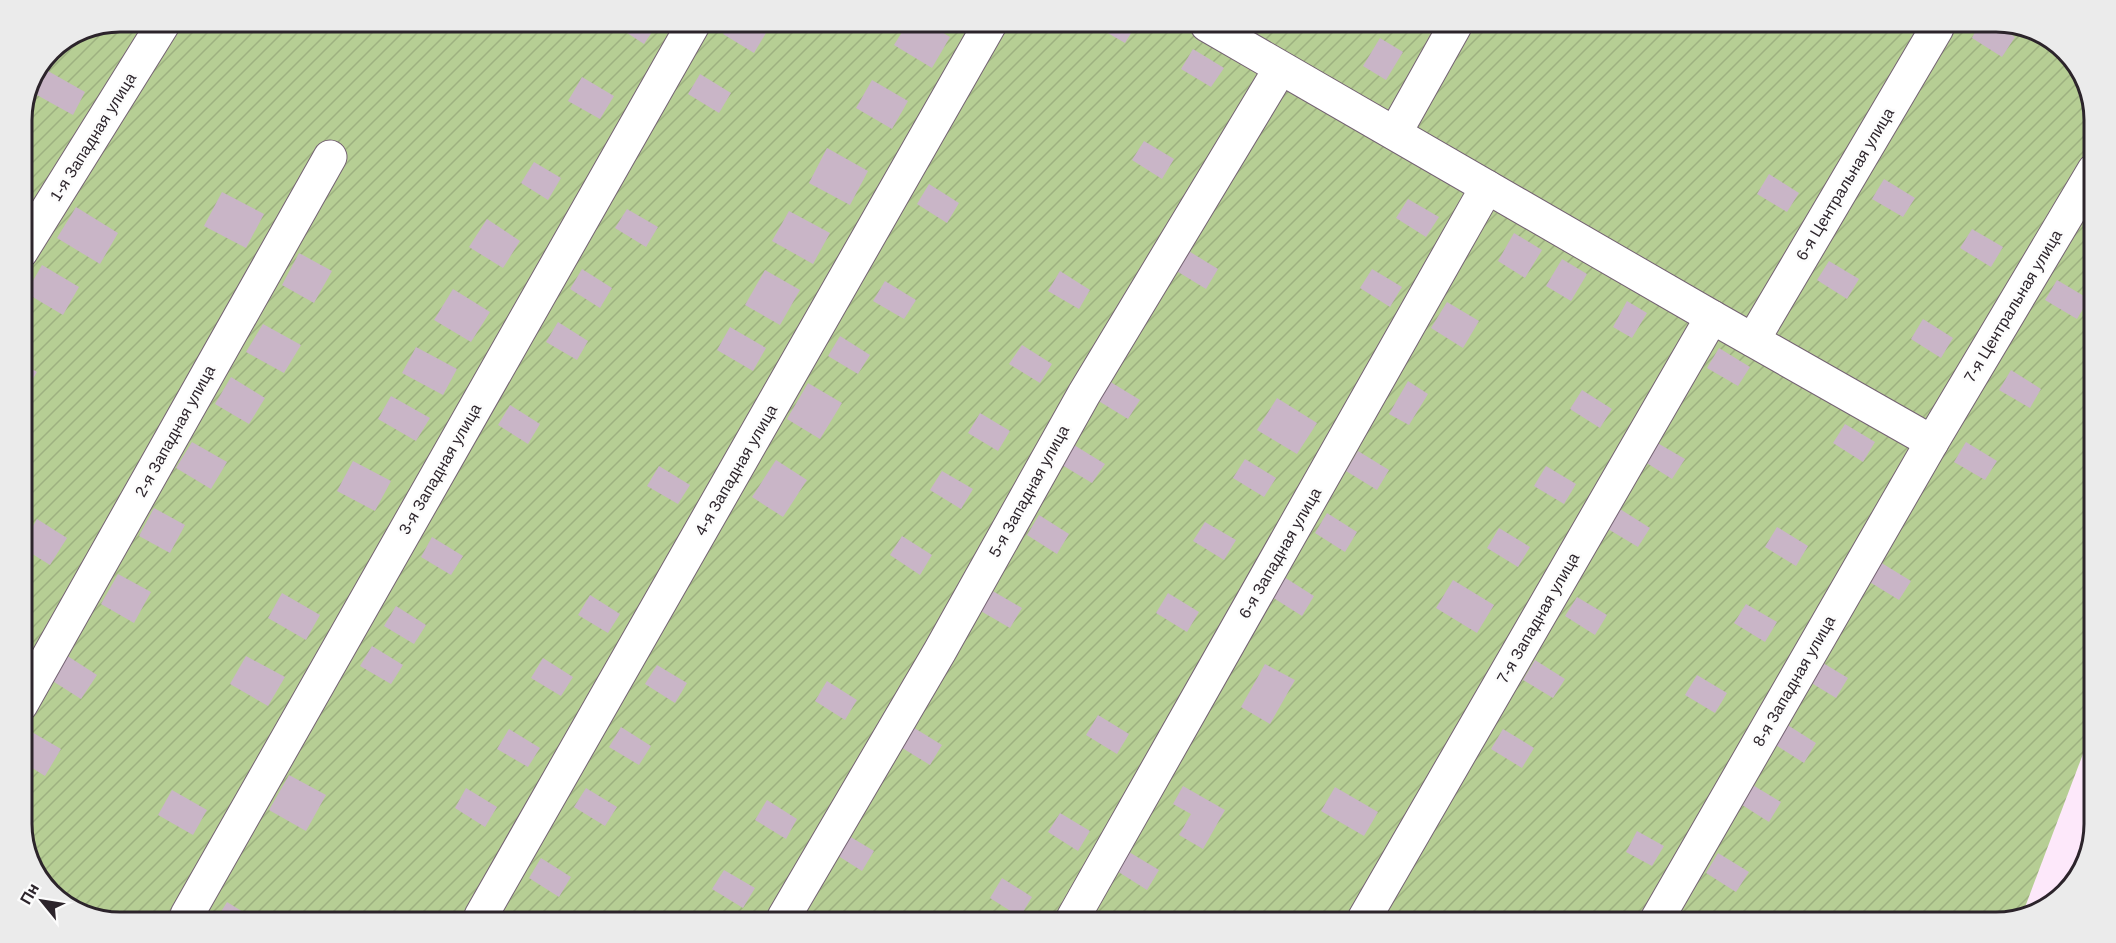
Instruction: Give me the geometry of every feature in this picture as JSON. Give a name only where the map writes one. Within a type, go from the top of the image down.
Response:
[{"type":"street","name":"1-я Западная улица","points":[[32,234],[159,31]]},
{"type":"street","name":"3-я Западная улица","points":[[189,912],[689,31]]},
{"type":"street","name":"4-я Западная улица","points":[[483,912],[986,31]]},
{"type":"street","points":[[1217,31],[1932,442]]},
{"type":"street","points":[[1395,134],[1452,31]]},
{"type":"street","name":"6-я Центральная улица","points":[[1753,340],[1935,31]]},
{"type":"street","name":"5-я Западная улица","points":[[787,912],[940,651],[1084,394],[1280,69]]},
{"type":"street","name":"2-я Западная улица","points":[[32,685],[330,157]]},
{"type":"street","name":"6-я Западная улица","points":[[1076,912],[1487,187]]},
{"type":"street","name":"7-я Центральная улица","points":[[1932,442],[2084,187]]},
{"type":"street","name":"7-я Западная улица","points":[[1369,912],[1712,317]]},
{"type":"street","name":"8-я Западная улица","points":[[1661,912],[1932,442]]},
{"type":"green space","points":[[119,31],[1996,31],[2030,38],[2059,57],[2080,91],[2084,114],[2084,751],[2025,907],[2019,909],[1996,912],[119,912],[102,910],[75,900],[72,898],[72,871],[45,871],[34,846],[32,829],[32,114],[34,97],[50,66],[61,53],[91,36]]},
{"type":"building","points":[[624,31],[653,31],[644,44]]},
{"type":"building","points":[[725,31],[762,31],[766,33],[754,53],[723,34]]},
{"type":"building","points":[[903,31],[940,31],[950,37],[932,68],[894,45]]},
{"type":"building","points":[[1104,31],[1132,31],[1125,43]]},
{"type":"building","points":[[1976,31],[2007,32],[2015,37],[2002,57],[1972,38]]},
{"type":"building","points":[[1380,38],[1403,52],[1386,80],[1363,66]]},
{"type":"building","points":[[1193,49],[1224,68],[1211,87],[1181,69]]},
{"type":"building","points":[[48,71],[85,92],[73,115],[35,94]]},
{"type":"building","points":[[700,74],[731,93],[719,113],[688,94]]},
{"type":"building","points":[[582,77],[614,96],[600,119],[568,101]]},
{"type":"building","points":[[872,80],[908,101],[892,129],[856,108]]},
{"type":"building","points":[[1144,141],[1174,159],[1162,179],[1132,160]]},
{"type":"building","points":[[827,148],[868,171],[850,205],[809,183]]},
{"type":"building","points":[[534,162],[561,178],[548,200],[521,183]]},
{"type":"building","points":[[1769,174],[1799,193],[1787,212],[1757,194]]},
{"type":"building","points":[[1884,179],[1915,198],[1903,217],[1872,199]]},
{"type":"building","points":[[929,184],[959,203],[947,223],[917,204]]},
{"type":"building","points":[[222,192],[264,214],[246,248],[204,226]]},
{"type":"building","points":[[1408,199],[1439,217],[1426,237],[1396,218]]},
{"type":"building","points":[[76,207],[118,233],[100,264],[57,238]]},
{"type":"building","points":[[627,209],[658,227],[646,247],[615,228]]},
{"type":"building","points":[[789,211],[830,233],[813,264],[772,241]]},
{"type":"building","points":[[487,219],[520,241],[503,268],[469,247]]},
{"type":"building","points":[[1972,229],[2003,247],[1991,267],[1960,248]]},
{"type":"building","points":[[1514,233],[1542,250],[1525,278],[1498,261]]},
{"type":"building","points":[[1187,250],[1218,269],[1206,289],[1175,270]]},
{"type":"building","points":[[299,253],[332,271],[314,303],[282,285]]},
{"type":"building","points":[[1562,259],[1587,274],[1571,301],[1546,286]]},
{"type":"building","points":[[1829,261],[1859,279],[1847,299],[1817,280]]},
{"type":"building","points":[[42,265],[79,287],[63,315],[32,297],[32,282]]},
{"type":"building","points":[[582,269],[612,288],[600,308],[570,289]]},
{"type":"building","points":[[1372,269],[1402,287],[1390,307],[1360,288]]},
{"type":"building","points":[[765,270],[800,290],[780,325],[745,305]]},
{"type":"building","points":[[1060,271],[1090,290],[1079,309],[1048,291]]},
{"type":"building","points":[[2057,280],[2084,296],[2084,307],[2077,319],[2045,300]]},
{"type":"building","points":[[885,281],[916,300],[904,319],[873,301]]},
{"type":"building","points":[[453,289],[490,312],[471,342],[434,320]]},
{"type":"building","points":[[1627,301],[1647,313],[1632,338],[1613,327]]},
{"type":"building","points":[[1447,302],[1479,321],[1463,348],[1431,328]]},
{"type":"building","points":[[1923,319],[1953,338],[1941,358],[1911,339]]},
{"type":"building","points":[[558,322],[588,341],[577,360],[546,342]]},
{"type":"building","points":[[263,324],[301,345],[284,373],[246,352]]},
{"type":"building","points":[[730,327],[766,348],[753,371],[717,350]]},
{"type":"building","points":[[840,336],[870,355],[858,374],[828,356]]},
{"type":"building","points":[[1022,345],[1052,364],[1040,383],[1009,364]]},
{"type":"building","points":[[416,347],[457,369],[443,395],[402,373]]},
{"type":"building","points":[[1719,348],[1750,367],[1738,386],[1707,368]]},
{"type":"building","points":[[32,369],[37,372],[32,380]]},
{"type":"building","points":[[2011,370],[2041,389],[2030,408],[1999,390]]},
{"type":"building","points":[[231,377],[265,398],[249,424],[215,404]]},
{"type":"building","points":[[1109,381],[1140,400],[1128,419],[1097,400]]},
{"type":"building","points":[[1408,381],[1428,394],[1409,425],[1389,414]]},
{"type":"building","points":[[808,383],[842,403],[820,439],[787,419]]},
{"type":"building","points":[[1582,390],[1612,409],[1600,428],[1570,409]]},
{"type":"building","points":[[391,396],[430,418],[416,441],[378,419]]},
{"type":"building","points":[[1277,398],[1317,423],[1297,454],[1257,430]]},
{"type":"building","points":[[510,405],[540,424],[528,444],[498,425]]},
{"type":"building","points":[[980,413],[1010,431],[998,451],[968,433]]},
{"type":"building","points":[[1845,424],[1875,442],[1863,462],[1833,443]]},
{"type":"building","points":[[1654,441],[1685,459],[1672,479],[1642,460]]},
{"type":"building","points":[[192,442],[227,462],[211,489],[176,468]]},
{"type":"building","points":[[1966,442],[1997,461],[1985,480],[1954,462]]},
{"type":"building","points":[[1074,445],[1105,464],[1092,483],[1062,465]]},
{"type":"building","points":[[1358,451],[1389,470],[1377,490],[1346,471]]},
{"type":"building","points":[[1245,459],[1276,478],[1264,497],[1233,478]]},
{"type":"building","points":[[776,460],[807,480],[783,517],[752,497]]},
{"type":"building","points":[[353,461],[391,481],[375,511],[337,491]]},
{"type":"building","points":[[659,466],[690,485],[678,504],[647,486]]},
{"type":"building","points":[[1546,466],[1576,484],[1564,504],[1534,486]]},
{"type":"building","points":[[942,471],[973,489],[961,509],[930,490]]},
{"type":"building","points":[[154,508],[185,525],[170,553],[139,536]]},
{"type":"building","points":[[1620,509],[1650,528],[1638,547],[1608,529]]},
{"type":"building","points":[[1327,513],[1357,532],[1345,552],[1315,533]]},
{"type":"building","points":[[1039,515],[1069,534],[1057,554],[1027,535]]},
{"type":"building","points":[[37,519],[67,538],[50,565],[32,554],[32,528]]},
{"type":"building","points":[[1205,522],[1236,540],[1224,560],[1193,541]]},
{"type":"building","points":[[1777,527],[1808,546],[1796,566],[1765,547]]},
{"type":"building","points":[[1499,528],[1530,547],[1518,567],[1487,548]]},
{"type":"building","points":[[902,536],[932,555],[920,575],[890,555]]},
{"type":"building","points":[[432,537],[463,556],[451,575],[421,557]]},
{"type":"building","points":[[1880,562],[1911,581],[1899,600],[1868,581]]},
{"type":"building","points":[[118,574],[151,592],[134,623],[101,604]]},
{"type":"building","points":[[1284,577],[1314,596],[1302,616],[1272,597]]},
{"type":"building","points":[[1453,580],[1494,605],[1477,633],[1436,608]]},
{"type":"building","points":[[991,590],[1022,608],[1010,628],[979,610]]},
{"type":"building","points":[[282,593],[320,615],[306,640],[268,618]]},
{"type":"building","points":[[1168,593],[1199,612],[1187,632],[1156,613]]},
{"type":"building","points":[[590,595],[620,614],[608,633],[578,615]]},
{"type":"building","points":[[1577,597],[1607,615],[1595,635],[1565,616]]},
{"type":"building","points":[[1746,604],[1777,622],[1765,642],[1734,623]]},
{"type":"building","points":[[396,606],[426,625],[414,644],[384,626]]},
{"type":"building","points":[[372,646],[403,665],[391,684],[360,666]]},
{"type":"building","points":[[66,655],[97,675],[81,699],[51,680]]},
{"type":"building","points":[[246,656],[285,677],[268,706],[230,684]]},
{"type":"building","points":[[543,658],[573,677],[561,696],[531,678]]},
{"type":"building","points":[[1535,660],[1565,679],[1553,698],[1523,680]]},
{"type":"building","points":[[1818,660],[1848,678],[1836,698],[1805,679]]},
{"type":"building","points":[[1265,664],[1295,680],[1270,724],[1241,707]]},
{"type":"building","points":[[657,665],[687,683],[675,703],[645,684]]},
{"type":"building","points":[[1697,675],[1727,693],[1715,713],[1685,695]]},
{"type":"building","points":[[827,681],[857,700],[845,720],[815,701]]},
{"type":"building","points":[[1098,715],[1129,734],[1117,754],[1086,735]]},
{"type":"building","points":[[1786,724],[1816,743],[1804,763],[1774,744]]},
{"type":"building","points":[[911,726],[942,745],[930,765],[899,746]]},
{"type":"building","points":[[621,727],[651,746],[639,765],[609,747]]},
{"type":"building","points":[[509,729],[540,748],[528,767],[497,749]]},
{"type":"building","points":[[1503,729],[1534,748],[1522,768],[1491,749]]},
{"type":"building","points":[[32,732],[61,749],[45,776],[32,768]]},
{"type":"building","points":[[289,775],[326,795],[306,831],[269,810]]},
{"type":"building","points":[[1751,784],[1781,802],[1769,822],[1739,803]]},
{"type":"building","points":[[1183,786],[1225,810],[1203,849],[1179,835],[1191,814],[1173,804]]},
{"type":"building","points":[[1335,787],[1378,812],[1364,836],[1321,811]]},
{"type":"building","points":[[466,788],[497,807],[485,827],[455,808]]},
{"type":"building","points":[[586,788],[617,807],[605,826],[574,807]]},
{"type":"building","points":[[172,790],[207,810],[193,835],[158,815]]},
{"type":"building","points":[[767,800],[797,819],[786,839],[755,820]]},
{"type":"building","points":[[1060,813],[1090,831],[1078,851],[1048,832]]},
{"type":"building","points":[[1637,831],[1664,846],[1652,866],[1626,852]]},
{"type":"building","points":[[844,833],[874,851],[862,871],[832,852]]},
{"type":"building","points":[[1129,852],[1159,870],[1147,890],[1117,871]]},
{"type":"building","points":[[1718,853],[1749,872],[1736,892],[1706,873]]},
{"type":"building","points":[[541,858],[571,877],[559,897],[529,878]]},
{"type":"building","points":[[724,870],[755,888],[743,908],[712,889]]},
{"type":"building","points":[[1002,878],[1032,897],[1023,912],[1012,912],[990,898]]},
{"type":"building","points":[[227,902],[243,912],[221,912]]}]
